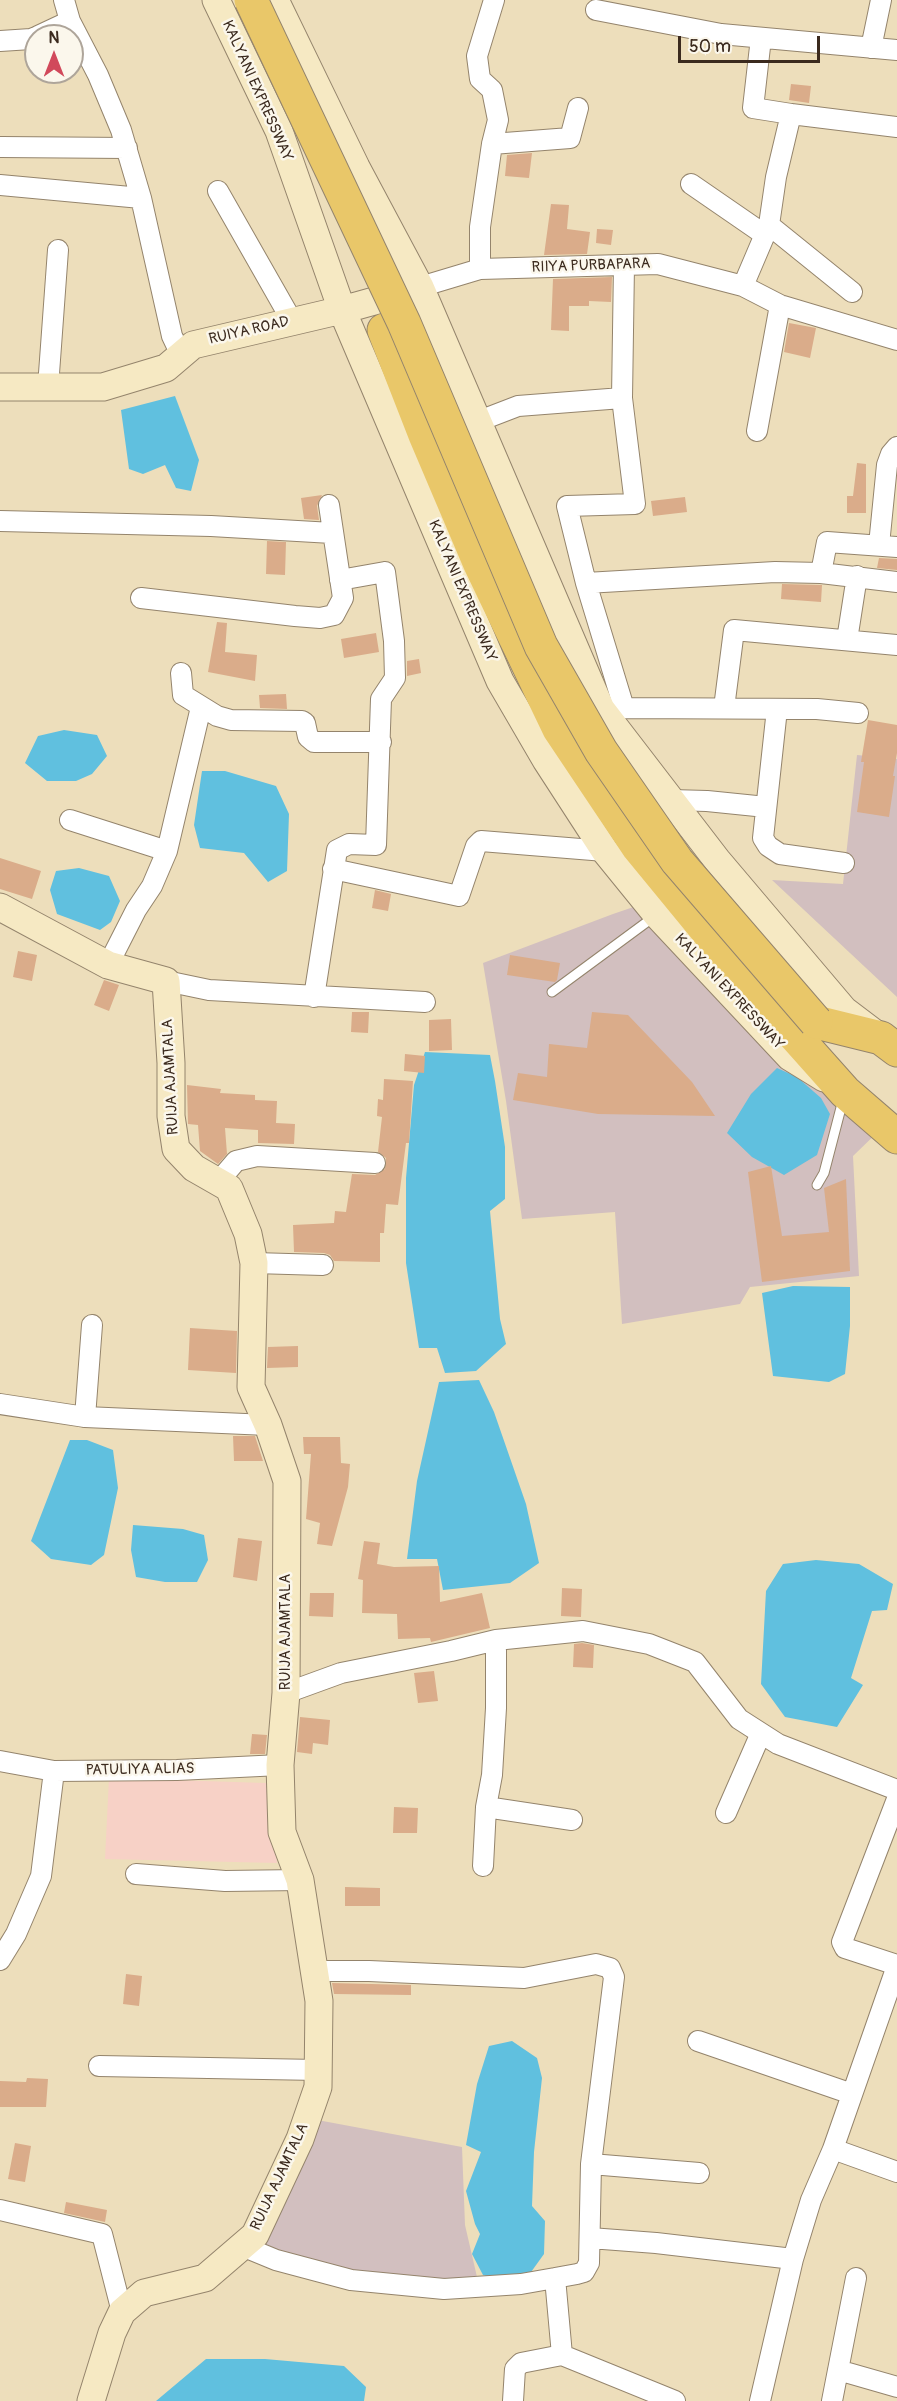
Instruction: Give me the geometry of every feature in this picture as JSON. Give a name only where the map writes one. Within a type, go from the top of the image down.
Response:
[{"type":"highway","name":"KALYANI EXPRESSWAY","points":[[240,0],[283,93],[351,261],[384,330],[425,435],[479,562],[559,729],[638,847],[771,1009],[845,1092],[897,1137]]},
{"type":"highway","points":[[251,0],[404,323],[541,646],[601,751],[677,861],[816,1022],[889,1044]]},
{"type":"street","points":[[64,0],[70,21],[98,75],[122,129],[141,198],[169,325],[181,355]]},
{"type":"street","name":"KALYANI EXPRESSWAY","points":[[216,0],[279,131],[353,307],[500,681],[546,760],[605,851],[657,915],[790,1057],[845,1092]]},
{"type":"street","points":[[275,0],[356,168],[420,287],[479,421],[613,709],[671,800],[717,860],[844,1010],[889,1044]]},
{"type":"street","points":[[480,269],[480,227],[492,144],[498,120],[492,90],[480,79],[477,56],[495,0]]},
{"type":"street","points":[[872,48],[881,0]]},
{"type":"street","points":[[596,10],[721,34],[897,50]]},
{"type":"street","points":[[63,24],[70,21]]},
{"type":"street","points":[[760,38],[753,108],[897,127]]},
{"type":"street","points":[[0,42],[24,40]]},
{"type":"street","points":[[492,144],[570,138],[578,108]]},
{"type":"street","points":[[744,286],[767,230],[776,177],[791,114]]},
{"type":"street","points":[[1,147],[127,148]]},
{"type":"street","points":[[691,184],[767,230],[852,292]]},
{"type":"street","points":[[0,185],[141,198]]},
{"type":"street","points":[[218,191],[292,321]]},
{"type":"street","points":[[48,387],[58,250]]},
{"type":"street","name":"RIIYA PURBAPARA","points":[[420,287],[480,269],[658,264],[744,286],[780,305],[897,340]]},
{"type":"street","points":[[613,709],[567,506],[635,504],[622,398],[624,265]]},
{"type":"street","name":"RUIYA ROAD","points":[[0,387],[103,387],[166,368],[193,345],[353,307],[420,287]]},
{"type":"street","points":[[757,431],[780,305]]},
{"type":"street","points":[[479,421],[518,406],[622,398]]},
{"type":"street","points":[[821,573],[827,542],[888,546],[887,465],[891,454],[897,447]]},
{"type":"street","points":[[141,598],[320,618],[334,615],[343,598],[329,505]]},
{"type":"street","points":[[0,521],[211,526],[332,533]]},
{"type":"street","points":[[314,997],[337,850],[349,844],[376,845],[381,699],[395,678],[394,641],[385,572],[340,580]]},
{"type":"street","points":[[586,583],[775,572],[821,573],[897,582]]},
{"type":"street","points":[[847,640],[857,576]]},
{"type":"street","points":[[724,708],[734,630],[897,645]]},
{"type":"street","points":[[181,673],[183,695],[217,716],[231,720],[302,721],[305,723],[308,737],[314,742],[381,742]]},
{"type":"street","points":[[108,965],[136,910],[152,886],[167,851],[201,707]]},
{"type":"street","points":[[613,709],[818,709],[858,713]]},
{"type":"street","points":[[777,709],[764,837],[768,846],[780,854],[844,863]]},
{"type":"street","points":[[671,800],[766,807]]},
{"type":"street","points":[[70,820],[167,851]]},
{"type":"street","points":[[333,868],[459,896],[476,846],[481,841],[605,851]]},
{"type":"street","points":[[0,907],[108,965],[166,981],[209,990],[425,1002]]},
{"type":"street","name":"RUIJA AJAMTALA","points":[[91,2401],[112,2333],[122,2312],[144,2293],[205,2278],[255,2235],[300,2139],[318,2087],[319,2001],[315,1971],[300,1880],[282,1832],[280,1766],[286,1693],[287,1481],[268,1425],[251,1387],[254,1263],[248,1234],[229,1188],[194,1168],[176,1149],[171,1116],[171,1063],[166,981]]},
{"type":"street","points":[[218,1182],[236,1161],[257,1156],[375,1163]]},
{"type":"street","points":[[254,1263],[322,1265]]},
{"type":"street","points":[[85,1417],[92,1325]]},
{"type":"street","points":[[0,1404],[85,1417],[268,1425]]},
{"type":"street","points":[[286,1693],[341,1673],[496,1640],[583,1631],[649,1644],[695,1662],[739,1719],[778,1744],[896,1788],[842,1942],[845,1948],[897,1966],[892,2002],[852,2094],[833,2149],[811,2200],[793,2259],[760,2401]]},
{"type":"street","points":[[483,1866],[486,1807],[492,1775],[496,1708],[496,1640]]},
{"type":"street","points":[[726,1813],[761,1733]]},
{"type":"street","name":"PATULIYA ALIAS","points":[[0,1761],[54,1771],[280,1766]]},
{"type":"street","points":[[0,1960],[16,1934],[41,1876],[54,1771]]},
{"type":"street","points":[[486,1807],[572,1820]]},
{"type":"street","points":[[136,1874],[225,1881],[300,1880]]},
{"type":"street","points":[[242,2246],[276,2260],[351,2280],[444,2289],[521,2284],[555,2278],[584,2271],[588,2263],[591,2164],[607,2028],[614,1989],[614,1977],[610,1968],[596,1964],[524,1978],[369,1971],[315,1971]]},
{"type":"street","points":[[698,2041],[852,2094]]},
{"type":"street","points":[[99,2066],[318,2070]]},
{"type":"street","points":[[833,2149],[897,2172]]},
{"type":"street","points":[[591,2164],[699,2173]]},
{"type":"street","points":[[0,2210],[102,2235],[122,2312]]},
{"type":"street","points":[[590,2238],[656,2243],[793,2259]]},
{"type":"street","points":[[555,2278],[562,2355]]},
{"type":"street","points":[[832,2401],[856,2278]]},
{"type":"street","points":[[513,2401],[515,2369],[521,2363],[562,2355],[675,2401]]},
{"type":"street","points":[[838,2370],[897,2387]]},
{"type":"lane","points":[[552,992],[657,915]]},
{"type":"lane","points":[[817,1185],[824,1173],[845,1092]]},
{"type":"shaded area","points":[[857,755],[897,759],[897,997],[772,880],[843,884]]},
{"type":"shaded area","points":[[654,900],[885,1125],[853,1156],[859,1276],[750,1287],[740,1304],[622,1324],[615,1212],[522,1219],[506,1101],[483,963]]},
{"type":"shaded area","points":[[109,1778],[266,1783],[277,1863],[105,1859]]},
{"type":"shaded area","points":[[312,2119],[462,2147],[465,2225],[480,2290],[300,2263],[255,2246]]},
{"type":"water","points":[[175,396],[199,460],[191,491],[176,488],[165,465],[143,474],[129,469],[121,410]]},
{"type":"water","points":[[64,730],[97,735],[107,756],[92,774],[76,781],[47,781],[25,763],[38,736]]},
{"type":"water","points":[[202,771],[225,771],[276,786],[289,814],[287,871],[268,882],[244,853],[200,848],[194,825]]},
{"type":"water","points":[[79,868],[109,876],[120,901],[111,922],[100,930],[57,914],[50,890],[56,871]]},
{"type":"water","points":[[425,1052],[490,1055],[495,1081],[505,1147],[505,1199],[490,1211],[500,1319],[506,1344],[476,1371],[445,1373],[437,1348],[419,1348],[406,1263],[406,1178],[414,1085]]},
{"type":"water","points":[[777,1068],[797,1077],[821,1098],[830,1114],[817,1155],[784,1175],[752,1157],[727,1133],[751,1094]]},
{"type":"water","points":[[793,1286],[850,1287],[850,1326],[845,1374],[829,1382],[773,1376],[762,1293]]},
{"type":"water","points":[[479,1380],[494,1412],[526,1504],[539,1563],[510,1583],[443,1590],[437,1559],[407,1559],[417,1481],[439,1382]]},
{"type":"water","points":[[70,1440],[87,1440],[113,1450],[118,1488],[104,1555],[91,1565],[51,1559],[31,1541]]},
{"type":"water","points":[[133,1525],[183,1529],[204,1535],[208,1560],[197,1582],[165,1582],[136,1577],[131,1550]]},
{"type":"water","points":[[816,1560],[859,1564],[893,1584],[887,1610],[872,1611],[851,1678],[863,1685],[837,1727],[785,1717],[761,1684],[766,1591],[783,1564]]},
{"type":"water","points":[[512,2041],[537,2058],[542,2078],[534,2152],[532,2206],[545,2221],[544,2254],[521,2286],[483,2275],[472,2254],[480,2234],[466,2191],[481,2152],[466,2145],[477,2084],[489,2046]]},
{"type":"water","points":[[206,2359],[265,2359],[344,2366],[366,2387],[364,2401],[156,2401]]},
{"type":"building","points":[[791,84],[811,86],[809,103],[789,100]]},
{"type":"building","points":[[532,153],[529,178],[505,176],[507,155]]},
{"type":"building","points":[[551,204],[569,205],[567,229],[590,232],[587,254],[544,255]]},
{"type":"building","points":[[597,229],[613,230],[611,245],[596,243]]},
{"type":"building","points":[[612,277],[611,302],[589,301],[589,306],[569,306],[569,331],[551,330],[553,279]]},
{"type":"building","points":[[789,323],[816,328],[810,358],[784,352]]},
{"type":"building","points":[[857,463],[866,464],[866,513],[847,513],[847,496],[853,496]]},
{"type":"building","points":[[322,495],[317,506],[319,520],[304,519],[301,498]]},
{"type":"building","points":[[685,497],[687,512],[653,516],[651,501]]},
{"type":"building","points":[[267,541],[286,542],[285,575],[266,574]]},
{"type":"building","points":[[879,558],[897,559],[897,570],[877,568]]},
{"type":"building","points":[[782,584],[822,585],[821,602],[781,599]]},
{"type":"building","points":[[217,622],[227,623],[225,652],[257,655],[255,681],[208,672]]},
{"type":"building","points":[[376,633],[379,652],[344,658],[341,639]]},
{"type":"building","points":[[419,659],[421,673],[407,676],[407,661]]},
{"type":"building","points":[[286,694],[287,709],[260,708],[259,695]]},
{"type":"building","points":[[868,720],[897,725],[897,753],[893,776],[895,776],[889,817],[857,812],[864,762],[861,762]]},
{"type":"building","points":[[0,858],[41,871],[32,899],[0,889]]},
{"type":"building","points":[[375,890],[391,894],[388,911],[372,908]]},
{"type":"building","points":[[18,951],[37,955],[32,981],[13,977]]},
{"type":"building","points":[[510,955],[560,963],[557,980],[555,982],[507,975]]},
{"type":"building","points":[[104,980],[119,985],[109,1011],[94,1005]]},
{"type":"building","points":[[352,1012],[369,1012],[368,1033],[351,1032]]},
{"type":"building","points":[[592,1012],[628,1015],[692,1082],[715,1116],[598,1114],[513,1100],[518,1073],[547,1077],[549,1044],[587,1048]]},
{"type":"building","points":[[451,1019],[452,1050],[429,1051],[429,1020]]},
{"type":"building","points":[[405,1054],[425,1056],[424,1073],[404,1071]]},
{"type":"building","points":[[384,1079],[413,1081],[409,1143],[406,1143],[398,1205],[386,1204],[384,1233],[380,1233],[380,1262],[334,1261],[330,1255],[324,1253],[294,1252],[293,1225],[334,1223],[335,1211],[346,1212],[352,1174],[375,1175],[385,1169],[386,1158],[378,1152],[382,1117],[377,1116],[378,1099],[383,1100]]},
{"type":"building","points":[[187,1085],[221,1089],[220,1093],[255,1095],[255,1100],[277,1101],[276,1123],[295,1124],[294,1144],[258,1143],[258,1130],[225,1128],[227,1154],[218,1164],[200,1151],[198,1125],[188,1124]]},
{"type":"building","points":[[771,1166],[782,1236],[829,1232],[824,1188],[846,1179],[850,1271],[762,1282],[748,1172]]},
{"type":"building","points":[[190,1328],[237,1331],[236,1373],[188,1370]]},
{"type":"building","points":[[298,1346],[298,1367],[267,1368],[268,1347]]},
{"type":"building","points":[[233,1436],[255,1436],[263,1461],[234,1461]]},
{"type":"building","points":[[303,1437],[340,1437],[341,1463],[350,1464],[348,1487],[332,1546],[317,1544],[320,1523],[306,1519],[311,1454],[304,1454]]},
{"type":"building","points":[[238,1538],[262,1541],[257,1581],[233,1577]]},
{"type":"building","points":[[364,1541],[380,1543],[377,1564],[394,1567],[439,1566],[440,1602],[482,1593],[490,1628],[431,1642],[430,1638],[398,1639],[397,1614],[362,1613],[363,1580],[358,1579]]},
{"type":"building","points":[[562,1588],[582,1589],[581,1617],[561,1616]]},
{"type":"building","points":[[310,1593],[334,1593],[333,1617],[309,1616]]},
{"type":"building","points":[[574,1644],[594,1645],[593,1668],[573,1667]]},
{"type":"building","points":[[434,1671],[438,1701],[418,1703],[414,1673]]},
{"type":"building","points":[[300,1717],[330,1720],[328,1745],[313,1743],[312,1754],[297,1752]]},
{"type":"building","points":[[252,1734],[267,1735],[265,1754],[250,1754]]},
{"type":"building","points":[[394,1807],[418,1808],[417,1833],[393,1833]]},
{"type":"building","points":[[345,1887],[380,1888],[380,1906],[345,1906]]},
{"type":"building","points":[[126,1974],[142,1976],[139,2006],[123,2004]]},
{"type":"building","points":[[332,1983],[411,1985],[411,1995],[334,1994]]},
{"type":"building","points":[[27,2078],[48,2079],[46,2107],[0,2107],[0,2081],[26,2082]]},
{"type":"building","points":[[15,2143],[31,2146],[25,2182],[8,2179]]},
{"type":"building","points":[[66,2202],[107,2210],[105,2222],[64,2213]]}]
